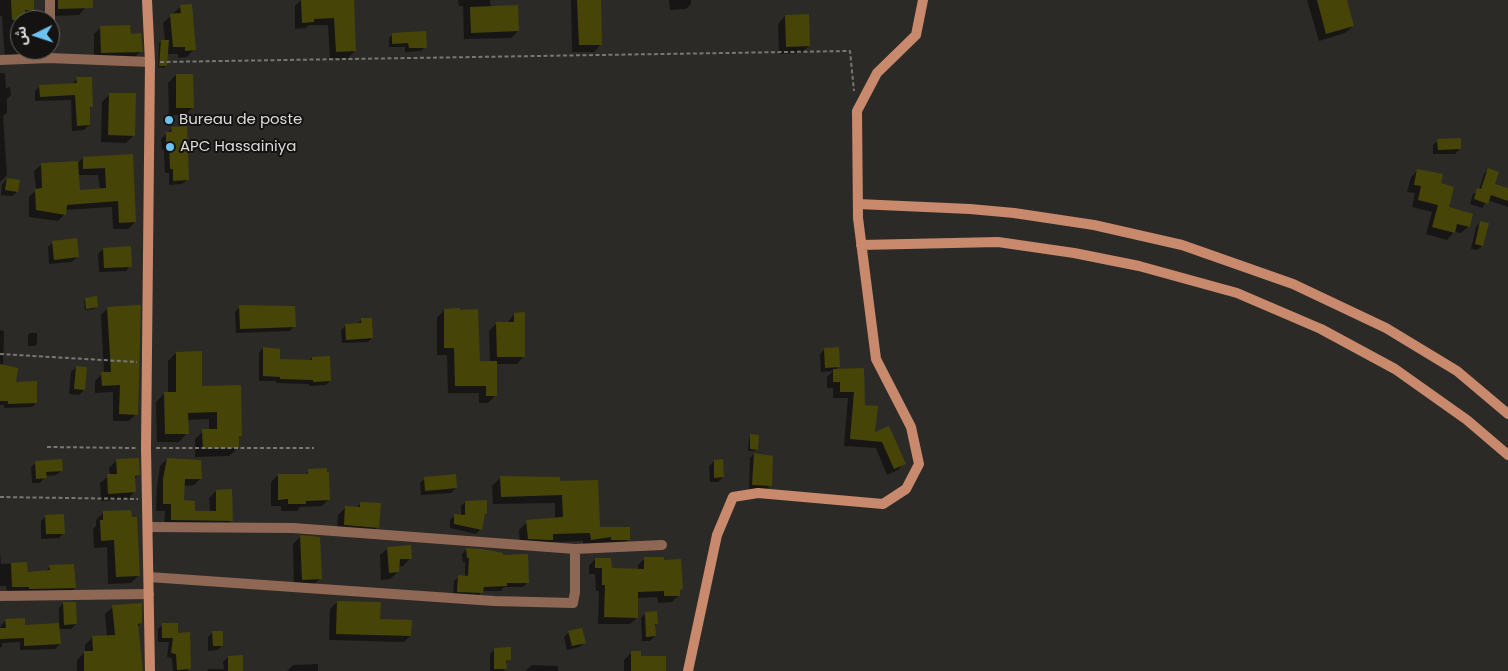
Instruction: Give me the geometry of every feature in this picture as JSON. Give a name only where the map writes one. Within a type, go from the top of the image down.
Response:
[{"type":"street","points":[[147,0],[150,62],[146,448],[149,526],[150,671]]},
{"type":"street","points":[[688,671],[717,535],[733,497],[758,493],[884,504],[906,489],[918,464],[911,427],[876,359],[861,245],[856,111],[877,73],[916,35],[923,0]]},
{"type":"street","points":[[60,55],[150,62]]},
{"type":"street","points":[[858,204],[1014,213],[1094,225],[1182,245],[1293,284],[1386,328],[1457,371],[1508,414]]},
{"type":"street","points":[[861,245],[998,242],[1074,253],[1130,264],[1237,293],[1321,329],[1395,369],[1467,420],[1508,455]]},
{"type":"street","points":[[149,526],[293,528],[575,549],[662,545]]},
{"type":"street","points":[[149,577],[494,601],[573,603],[576,592],[575,549]]},
{"type":"street","points":[[0,596],[149,594]]},
{"type":"path","points":[[150,62],[850,52],[854,91]]},
{"type":"path","points":[[0,354],[147,362]]},
{"type":"path","points":[[47,447],[314,448]]},
{"type":"path","points":[[0,498],[147,499]]},
{"type":"building","points":[[11,0],[34,0],[34,10],[12,10]]},
{"type":"building","points":[[58,0],[93,0],[93,8],[58,9]]},
{"type":"building","points":[[301,0],[354,0],[356,51],[336,52],[334,18],[314,19],[314,22],[302,23]]},
{"type":"building","points":[[577,0],[601,0],[602,45],[579,45]]},
{"type":"building","points":[[1317,0],[1347,0],[1354,26],[1326,34]]},
{"type":"building","points":[[192,4],[196,50],[185,51],[185,47],[173,47],[170,14],[181,13],[180,5]]},
{"type":"building","points":[[518,5],[519,31],[471,33],[470,7]]},
{"type":"building","points":[[809,14],[810,46],[786,47],[785,15]]},
{"type":"building","points":[[130,25],[131,34],[141,33],[143,52],[101,53],[100,26]]},
{"type":"building","points":[[426,31],[427,48],[409,48],[408,43],[392,44],[392,33]]},
{"type":"building","points":[[161,40],[169,40],[167,66],[159,66]]},
{"type":"building","points":[[176,74],[193,74],[194,108],[176,108]]},
{"type":"building","points":[[76,77],[92,77],[93,107],[90,107],[90,125],[77,126],[75,95],[40,97],[39,85],[77,83]]},
{"type":"building","points":[[109,93],[136,93],[135,136],[108,135]]},
{"type":"building","points":[[187,126],[189,180],[173,181],[173,169],[170,169],[169,146],[166,146],[166,132],[172,132],[171,127]]},
{"type":"building","points":[[1461,138],[1461,149],[1438,150],[1437,139]]},
{"type":"building","points":[[133,154],[136,222],[119,223],[118,201],[67,205],[66,215],[36,210],[35,189],[42,188],[41,163],[78,161],[80,190],[106,188],[105,168],[83,169],[83,157]]},
{"type":"building","points":[[1488,168],[1499,172],[1495,184],[1508,188],[1508,201],[1491,195],[1488,204],[1474,199],[1477,188],[1481,189]]},
{"type":"building","points":[[1417,169],[1443,174],[1441,183],[1454,187],[1449,207],[1473,214],[1470,227],[1457,224],[1455,233],[1432,227],[1438,205],[1418,200],[1421,186],[1414,185]]},
{"type":"building","points":[[7,178],[20,180],[18,192],[5,190]]},
{"type":"building","points":[[1480,221],[1489,223],[1483,246],[1475,244]]},
{"type":"building","points":[[77,238],[79,257],[54,260],[52,241]]},
{"type":"building","points":[[131,246],[132,267],[104,268],[103,248]]},
{"type":"building","points":[[97,296],[98,307],[86,309],[85,298]]},
{"type":"building","points":[[141,305],[138,415],[119,414],[120,385],[102,386],[101,372],[111,372],[107,307]]},
{"type":"building","points":[[239,305],[295,306],[296,327],[240,329]]},
{"type":"building","points":[[460,308],[460,310],[478,309],[480,361],[497,361],[497,396],[486,396],[486,386],[455,386],[454,348],[444,348],[444,309]]},
{"type":"building","points":[[525,312],[525,357],[497,357],[496,322],[514,322],[514,313]]},
{"type":"building","points":[[361,318],[372,318],[373,338],[346,340],[345,324],[361,323]]},
{"type":"building","points":[[263,347],[280,349],[280,359],[312,360],[312,357],[330,356],[331,381],[313,382],[313,380],[280,379],[280,377],[263,376]]},
{"type":"building","points":[[839,347],[840,367],[825,368],[824,348]]},
{"type":"building","points":[[202,351],[202,386],[241,385],[242,436],[239,436],[239,448],[203,449],[202,429],[217,429],[217,412],[188,413],[189,434],[165,434],[164,392],[176,392],[176,352]]},
{"type":"building","points":[[0,364],[18,368],[16,382],[37,381],[37,403],[8,404],[8,401],[0,401]]},
{"type":"building","points":[[76,366],[87,367],[85,390],[74,389]]},
{"type":"building","points":[[864,368],[865,405],[878,406],[875,432],[889,426],[906,464],[894,469],[882,442],[850,439],[854,392],[840,392],[840,382],[833,382],[833,369]]},
{"type":"building","points":[[750,434],[759,435],[758,450],[750,449]]},
{"type":"building","points":[[754,453],[773,456],[772,486],[752,485]]},
{"type":"building","points":[[139,458],[140,475],[135,476],[136,492],[108,494],[107,474],[117,474],[116,459]]},
{"type":"building","points":[[167,458],[201,460],[202,479],[185,479],[184,500],[195,501],[195,511],[216,511],[216,490],[232,489],[233,521],[171,520],[171,504],[163,504],[163,479]]},
{"type":"building","points":[[62,459],[63,471],[46,472],[47,478],[36,479],[35,461]]},
{"type":"building","points":[[723,459],[724,477],[714,478],[714,460]]},
{"type":"building","points":[[327,468],[327,472],[329,472],[330,500],[306,501],[306,504],[288,504],[288,499],[278,500],[278,474],[306,474],[308,469]]},
{"type":"building","points":[[456,474],[457,488],[425,491],[424,477]]},
{"type":"building","points":[[500,476],[560,477],[560,481],[598,480],[600,527],[630,527],[630,540],[611,540],[611,537],[591,540],[590,533],[553,534],[553,540],[528,539],[526,520],[563,517],[562,495],[501,497]]},
{"type":"building","points":[[487,500],[487,514],[485,514],[482,530],[454,524],[454,514],[465,515],[465,501]]},
{"type":"building","points":[[360,502],[381,503],[379,528],[344,525],[345,506],[360,507]]},
{"type":"building","points":[[131,510],[132,517],[137,517],[140,576],[116,577],[114,540],[101,541],[100,520],[103,520],[103,511]]},
{"type":"building","points":[[64,514],[65,534],[46,534],[45,515]]},
{"type":"building","points":[[300,535],[320,537],[322,579],[302,580]]},
{"type":"building","points":[[411,545],[412,559],[400,559],[399,572],[389,573],[387,547]]},
{"type":"building","points":[[466,548],[482,549],[503,553],[503,555],[528,554],[529,583],[507,583],[507,586],[484,587],[483,593],[457,592],[458,575],[468,576],[469,558],[467,558]]},
{"type":"building","points":[[644,557],[664,557],[664,560],[681,559],[683,589],[680,590],[680,596],[664,596],[664,591],[638,592],[638,618],[604,617],[605,585],[602,585],[602,568],[595,568],[595,558],[611,558],[612,568],[644,569]]},
{"type":"building","points":[[27,562],[28,572],[50,570],[49,565],[74,564],[76,588],[29,589],[29,587],[12,587],[11,563]]},
{"type":"building","points":[[337,601],[381,602],[380,619],[412,620],[411,636],[336,634]]},
{"type":"building","points":[[63,602],[76,602],[77,624],[64,625]]},
{"type":"building","points":[[142,603],[142,623],[138,624],[143,671],[84,671],[84,651],[93,651],[92,636],[115,635],[112,605]]},
{"type":"building","points":[[657,611],[658,624],[655,624],[656,636],[646,637],[645,612]]},
{"type":"building","points":[[25,618],[25,625],[59,623],[61,644],[24,646],[24,638],[0,639],[0,628],[6,628],[5,619]]},
{"type":"building","points":[[162,623],[178,623],[178,633],[190,632],[191,669],[177,670],[176,654],[171,653],[173,638],[162,638]]},
{"type":"building","points":[[582,628],[586,643],[572,646],[568,631]]},
{"type":"building","points":[[212,631],[223,631],[223,646],[213,646]]},
{"type":"building","points":[[511,647],[511,660],[506,661],[507,669],[494,669],[494,648]]},
{"type":"building","points":[[631,651],[641,651],[641,656],[666,656],[666,671],[631,671]]},
{"type":"building","points":[[243,655],[243,671],[228,671],[228,656]]},
{"type":"place","name":"Bureau de poste","points":[[169,120]]},
{"type":"place","name":"APC Hassainiya","points":[[170,147]]}]
